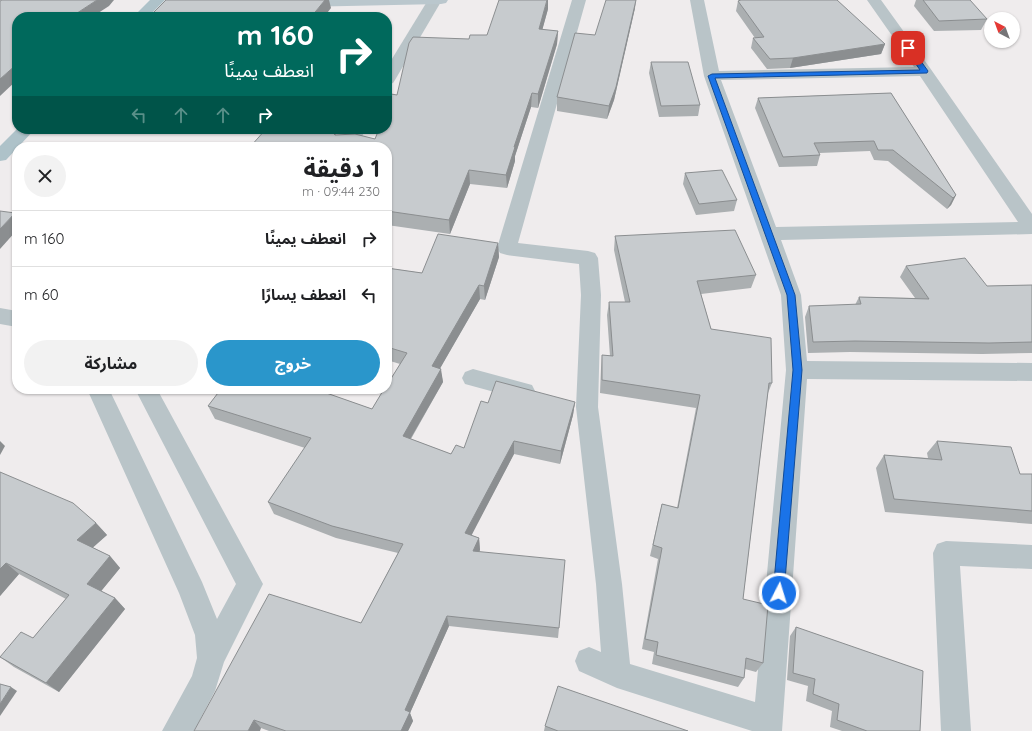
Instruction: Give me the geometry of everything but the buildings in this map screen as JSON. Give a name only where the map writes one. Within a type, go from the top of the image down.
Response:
[{"type":"main road","points":[[285,3],[442,0]]},
{"type":"main road","points":[[147,12],[159,4]]},
{"type":"main road","points":[[14,142],[22,134]]},
{"type":"main road","points":[[0,156],[12,144]]},
{"type":"street","points":[[392,72],[435,0]]},
{"type":"street","points":[[579,0],[507,248],[588,258],[591,295],[587,407],[609,584],[617,674]]},
{"type":"street","points":[[589,661],[617,674],[767,726],[797,370],[791,295],[712,76],[697,0]]},
{"type":"street","points":[[874,0],[925,71],[1032,228]]},
{"type":"street","points":[[712,76],[925,71]]},
{"type":"street","points":[[768,234],[1032,228]]},
{"type":"street","points":[[0,316],[12,318]]},
{"type":"street","points":[[797,370],[1032,372]]},
{"type":"street","points":[[473,378],[542,395]]},
{"type":"street","points":[[100,394],[192,591],[209,636],[211,658]]},
{"type":"street","points":[[149,394],[250,584],[211,658],[205,681],[177,731]]},
{"type":"street","points":[[564,401],[587,407]]},
{"type":"street","points":[[956,731],[946,554],[1032,557]]},
{"type":"route","points":[[779,593],[797,370],[791,295],[712,76],[925,71],[908,48]]}]
